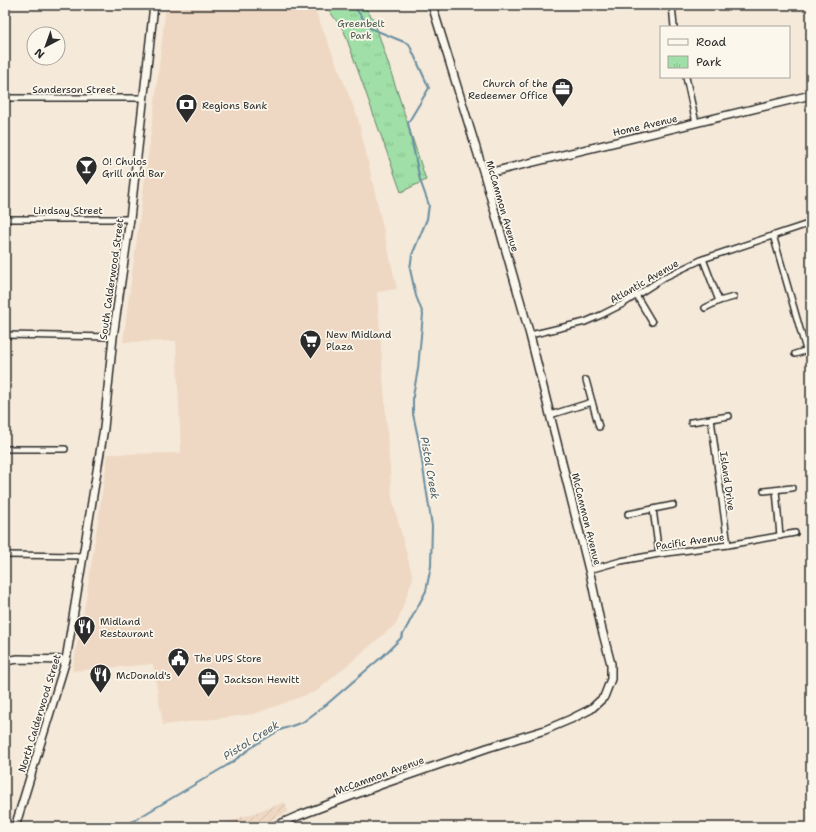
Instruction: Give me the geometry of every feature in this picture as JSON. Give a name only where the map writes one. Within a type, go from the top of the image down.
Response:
[{"type":"street","name":"South Calderwood Street","points":[[83,556],[104,428],[113,337],[130,219],[154,5]]},
{"type":"street","name":"McCammon Avenue","points":[[273,827],[380,784],[545,730],[571,719],[591,709],[604,697],[611,679],[611,664],[589,570],[530,335],[484,174],[432,5]]},
{"type":"street","points":[[672,5],[674,26]]},
{"type":"street","points":[[686,78],[696,123]]},
{"type":"street","name":"Home Avenue","points":[[484,174],[811,95]]},
{"type":"street","name":"Sanderson Street","points":[[5,98],[144,98]]},
{"type":"street","name":"Lindsay Street","points":[[5,219],[130,219]]},
{"type":"street","name":"Atlantic Avenue","points":[[530,335],[585,322],[623,304],[665,277],[703,259],[811,223]]},
{"type":"street","points":[[773,235],[809,350],[795,354]]},
{"type":"street","points":[[703,259],[719,302]]},
{"type":"street","points":[[636,295],[652,322]]},
{"type":"street","points":[[706,308],[734,297]]},
{"type":"street","points":[[5,335],[113,337]]},
{"type":"street","points":[[586,380],[599,427]]},
{"type":"street","points":[[550,415],[592,402]]},
{"type":"street","points":[[691,422],[729,416]]},
{"type":"street","name":"Island Drive","points":[[710,419],[728,545]]},
{"type":"street","points":[[5,449],[65,449]]},
{"type":"street","points":[[764,491],[792,488]]},
{"type":"street","points":[[776,490],[780,536]]},
{"type":"street","points":[[628,514],[673,506]]},
{"type":"street","points":[[652,509],[659,554]]},
{"type":"street","name":"Pacific Avenue","points":[[589,570],[621,561],[659,554],[728,545],[795,533]]},
{"type":"street","points":[[5,555],[83,556]]},
{"type":"street","name":"North Calderwood Street","points":[[15,827],[66,660],[83,556]]},
{"type":"street","points":[[5,661],[18,659],[66,660]]},
{"type":"shaded area","points":[[166,5],[313,5],[358,118],[397,289],[377,292],[392,498],[413,578],[397,623],[317,691],[254,714],[163,725],[153,664],[72,671],[86,599],[108,454],[181,453],[176,341],[123,342],[154,110]]},
{"type":"shaded area","points":[[285,802],[288,812],[258,827],[217,827],[220,825]]},
{"type":"green space","name":"Greenbelt Park","points":[[325,5],[363,5],[374,20],[426,180],[401,192],[344,31]]},
{"type":"waterway","name":"Pistol Creek","points":[[123,827],[231,763],[255,745],[280,730],[303,722],[327,704],[384,655],[401,638],[426,591],[431,566],[432,526],[419,442],[413,414],[413,396],[418,369],[423,314],[416,296],[410,269],[412,255],[427,219],[429,205],[420,180],[408,123],[429,88],[409,44],[370,28],[353,5]]},
{"type":"place","name":"Church of the Redeemer Office","points":[[563,108]]},
{"type":"place","name":"Regions Bank","points":[[186,124]]},
{"type":"place","name":"O! Chulos Grill and Bar","points":[[87,186]]},
{"type":"place","name":"New Midland Plaza","points":[[310,360]]},
{"type":"place","name":"Midland Restaurant","points":[[85,646]]},
{"type":"place","name":"The UPS Store","points":[[178,678]]},
{"type":"place","name":"McDonald's","points":[[100,694]]},
{"type":"place","name":"Jackson Hewitt","points":[[208,698]]}]
